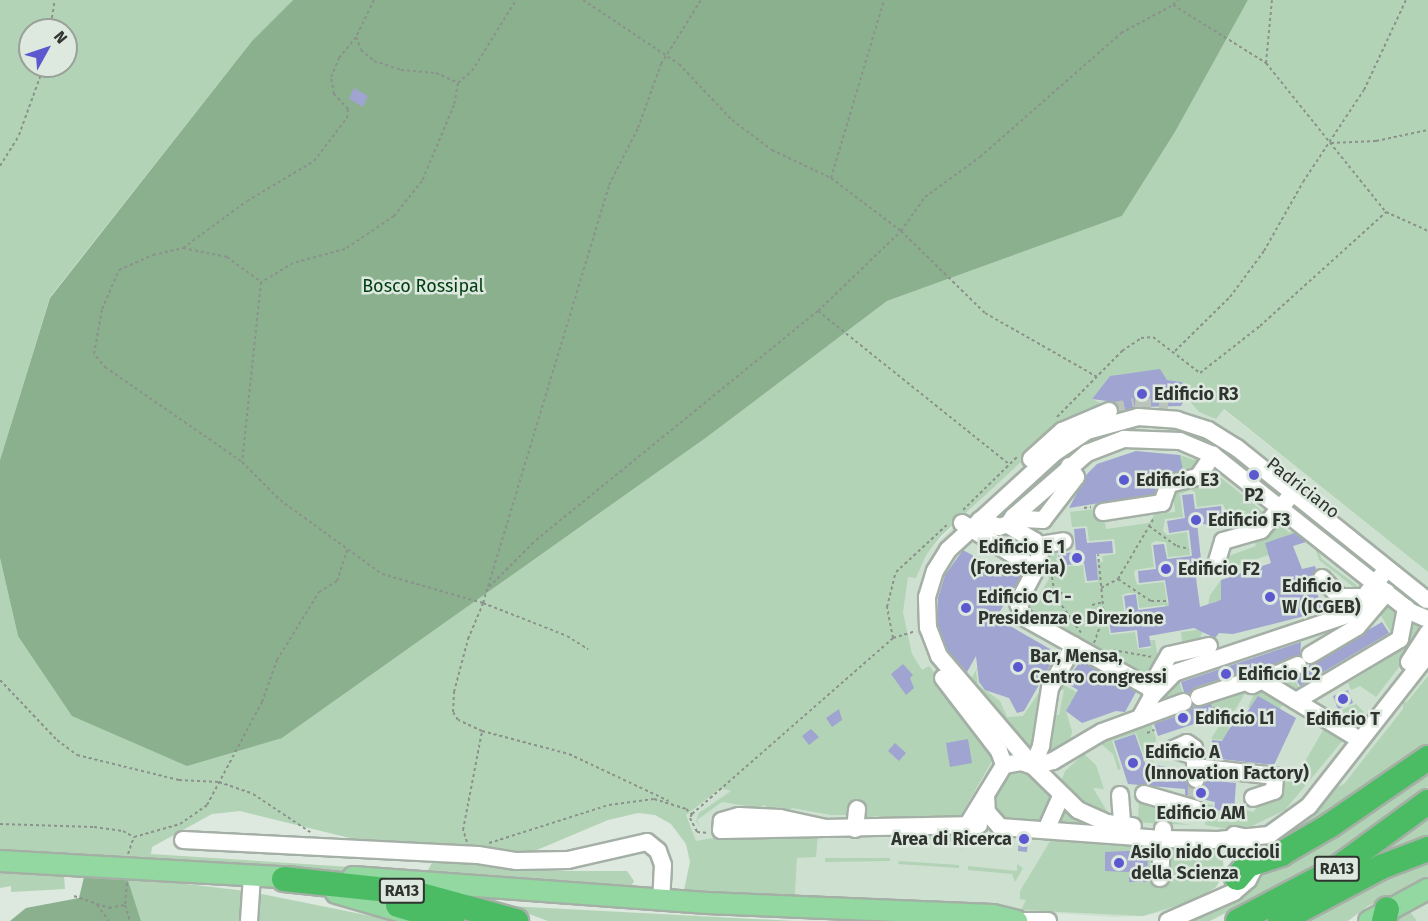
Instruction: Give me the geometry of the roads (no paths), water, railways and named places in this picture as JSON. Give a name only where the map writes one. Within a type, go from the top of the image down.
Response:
[{"type":"highway","points":[[1245,870],[1281,854],[1329,826],[1428,758]]},
{"type":"highway","name":"RA13","points":[[1238,921],[1335,870],[1428,802]]},
{"type":"highway","name":"RA13","points":[[1280,921],[1381,867],[1428,849]]},
{"type":"highway","name":"RA13","points":[[284,879],[372,897],[452,921]]},
{"type":"highway","name":"RA13","points":[[284,879],[414,893],[516,921]]},
{"type":"main road","points":[[0,861],[284,879],[367,876],[661,900],[950,919],[993,915],[1019,921]]},
{"type":"main road","points":[[284,879],[432,921]]},
{"type":"main road","points":[[1380,917],[1428,889]]},
{"type":"street","name":"Padriciano","points":[[1168,408],[1229,430],[1296,490],[1391,565],[1428,587]]},
{"type":"street","points":[[1108,411],[1062,431],[970,524],[940,559],[916,595],[918,631],[931,662],[1034,765],[1058,793],[1092,818],[1124,831]]},
{"type":"street","points":[[970,524],[1070,441],[1104,424],[1138,417],[1177,420],[1208,430],[1296,490],[1261,530],[1222,541],[1217,561]]},
{"type":"street","points":[[1008,525],[1069,466],[1112,442],[1134,438],[1180,441],[1213,455],[1427,626]]},
{"type":"street","points":[[1103,512],[1155,504],[1165,499],[1173,481],[1198,477],[1213,455]]},
{"type":"street","points":[[970,524],[991,526],[1008,525],[1023,519],[1043,520],[1076,477],[1069,466]]},
{"type":"street","points":[[970,524],[1043,567]]},
{"type":"street","points":[[1008,525],[1040,545],[1064,541]]},
{"type":"street","points":[[1040,545],[1043,567],[1018,603],[1023,617],[1151,692]]},
{"type":"street","points":[[968,824],[1004,765],[1021,762],[1034,765],[1053,761],[1080,745],[1144,725],[1192,700],[1245,682],[1252,685],[1263,681],[1304,660],[1357,627],[1381,587],[1391,565],[1428,600],[1427,626],[1356,737]]},
{"type":"street","points":[[1322,578],[1340,597],[1364,597]]},
{"type":"street","points":[[925,580],[925,611],[928,628],[939,656],[955,685],[999,751],[1004,765]]},
{"type":"street","points":[[1151,692],[1174,673],[1350,614],[1364,597],[1381,587]]},
{"type":"street","points":[[1290,703],[1400,639],[1406,608]]},
{"type":"street","points":[[1034,765],[1041,746],[1050,688],[1074,645]]},
{"type":"street","points":[[1144,725],[1151,692],[1169,655],[1209,646]]},
{"type":"street","points":[[721,830],[855,829],[968,824],[1046,830],[1242,837],[1293,808],[1428,654]]},
{"type":"street","points":[[1263,681],[1290,703],[1356,737]]},
{"type":"street","points":[[1046,830],[1058,793],[1058,769],[1080,745]]},
{"type":"street","points":[[1195,767],[1275,776],[1274,791],[1253,798]]},
{"type":"street","points":[[1144,794],[1196,803],[1198,834]]},
{"type":"street","points":[[986,795],[987,812],[1000,827]]},
{"type":"street","points":[[1119,795],[1124,831]]},
{"type":"street","points":[[855,829],[856,809]]},
{"type":"street","points":[[1160,878],[1162,834]]},
{"type":"street","points":[[1168,921],[1217,901],[1248,880],[1242,837]]},
{"type":"street","points":[[1217,901],[1245,870],[1242,837]]},
{"type":"street","points":[[183,840],[553,861],[647,842],[658,851],[663,865],[661,900]]},
{"type":"street","points":[[249,921],[252,876]]},
{"type":"street","points":[[1019,921],[1048,921]]},
{"type":"tunnel","points":[[1109,411],[1135,406],[1168,408]]},
{"type":"tunnel","points":[[1196,779],[1196,798]]},
{"type":"place","name":"Edificio R3","points":[[1142,394]]},
{"type":"place","name":"P2","points":[[1254,475]]},
{"type":"place","name":"Edificio E3","points":[[1124,480]]},
{"type":"place","name":"Edificio F3","points":[[1196,520]]},
{"type":"place","name":"Edificio E 1 (Foresteria)","points":[[1077,558]]},
{"type":"place","name":"Edificio F2","points":[[1166,569]]},
{"type":"place","name":"Edificio W (ICGEB)","points":[[1270,597]]},
{"type":"place","name":"Edificio C1 - Presidenza e Direzione","points":[[966,608]]},
{"type":"place","name":"Bar, Mensa, Centro congressi","points":[[1018,667]]},
{"type":"place","name":"Edificio L2","points":[[1226,674]]},
{"type":"place","name":"Edificio T","points":[[1343,699]]},
{"type":"place","name":"Edificio L1","points":[[1183,718]]},
{"type":"place","name":"Edificio A (Innovation Factory)","points":[[1133,763]]},
{"type":"place","name":"Edificio AM","points":[[1201,793]]},
{"type":"place","name":"Area di Ricerca","points":[[1024,839]]},
{"type":"place","name":"Asilo nido Cuccioli della Scienza","points":[[1119,863]]},
{"type":"park label","name":"Bosco Rossipal","points":[[423,286]]}]
